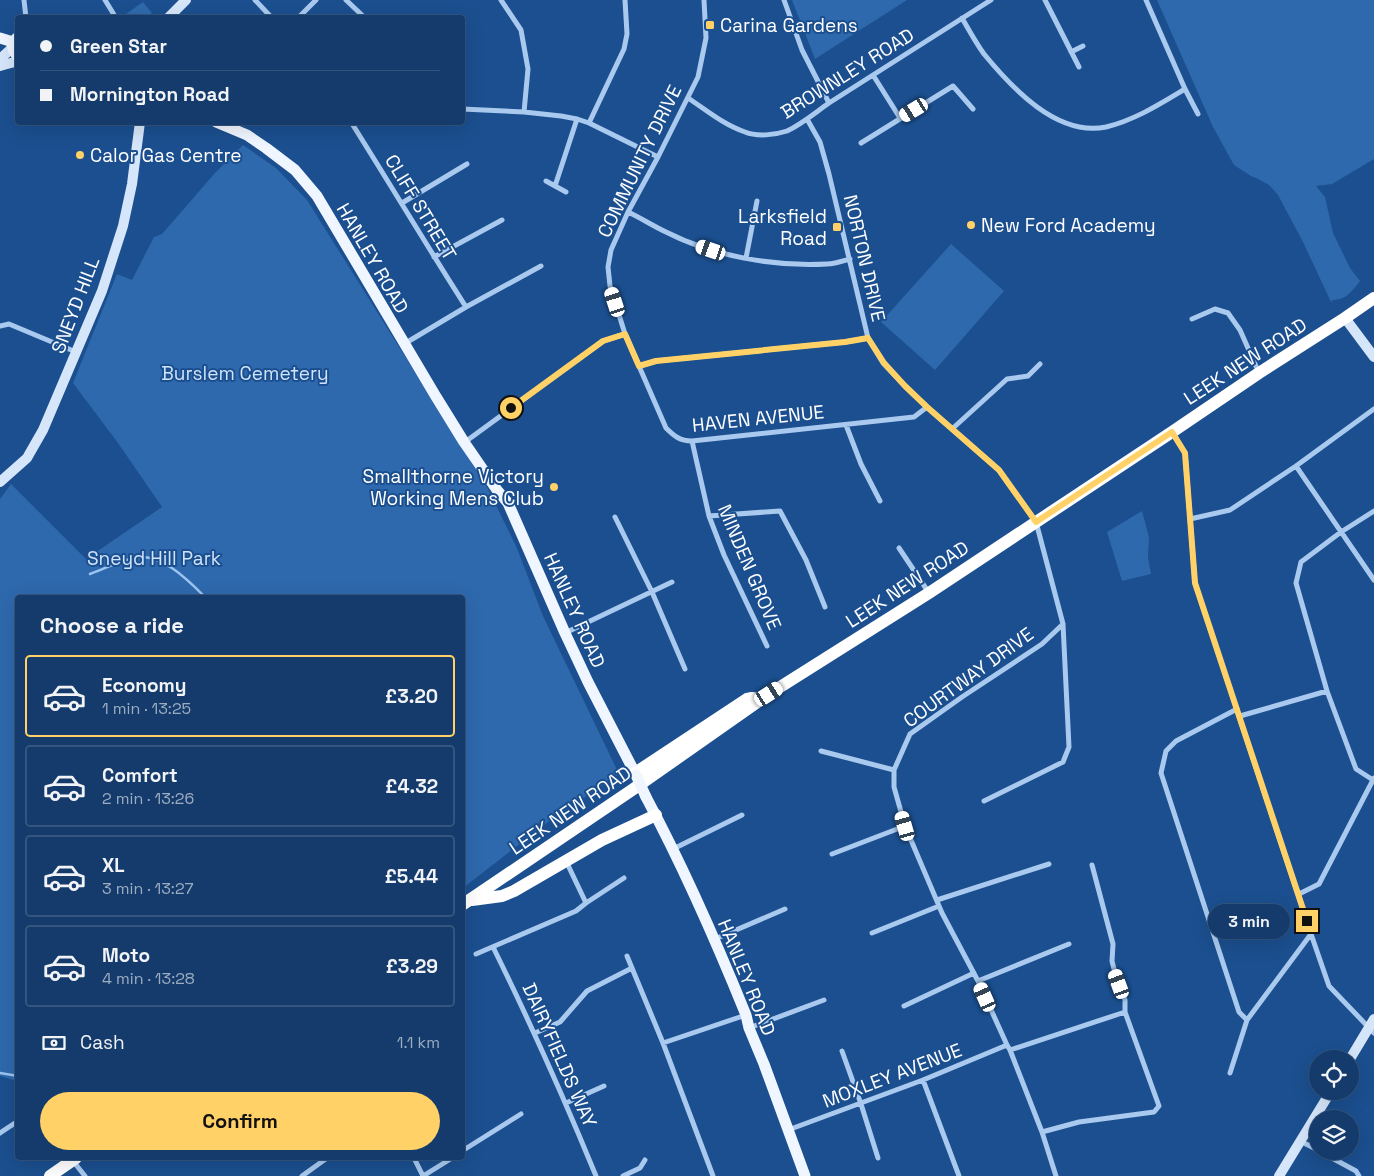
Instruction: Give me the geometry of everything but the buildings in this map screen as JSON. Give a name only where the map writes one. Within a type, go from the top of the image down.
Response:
[{"type":"highway","name":"LEEK NEW ROAD","points":[[467,902],[632,790],[761,699],[929,593],[1259,372],[1374,298]]},
{"type":"highway","points":[[636,774],[746,699],[761,699]]},
{"type":"highway","points":[[467,902],[502,896],[514,891],[602,840],[656,815]]},
{"type":"highway","points":[[50,1176],[70,1160]]},
{"type":"main road","points":[[0,38],[15,46]]},
{"type":"main road","name":"HANLEY ROAD","points":[[222,125],[247,135],[295,170],[317,196],[464,442],[508,503],[588,682],[673,849],[714,939],[746,1015],[749,1028],[805,1176]]},
{"type":"street","points":[[24,0],[26,15]]},
{"type":"street","points":[[104,0],[114,15]]},
{"type":"street","points":[[172,15],[186,0]]},
{"type":"street","points":[[255,0],[269,15]]},
{"type":"street","points":[[301,15],[316,0]]},
{"type":"street","points":[[346,0],[362,15]]},
{"type":"street","points":[[501,0],[521,30],[528,69],[524,112]]},
{"type":"street","points":[[589,123],[624,49],[627,34],[624,0]]},
{"type":"street","name":"COMMUNITY DRIVE","points":[[625,334],[610,286],[608,267],[611,250],[628,212],[658,158],[698,76],[706,38],[704,0]]},
{"type":"street","points":[[784,0],[802,50],[829,103]]},
{"type":"street","name":"BROWNLEY ROAD","points":[[688,98],[745,133],[767,135],[786,131],[991,0]]},
{"type":"street","points":[[1045,0],[1079,67]]},
{"type":"street","points":[[1146,0],[1198,114]]},
{"type":"street","points":[[962,18],[984,53],[1016,88],[1042,111],[1067,124],[1095,128],[1129,120],[1185,89]]},
{"type":"street","points":[[0,58],[15,46]]},
{"type":"street","points":[[1071,52],[1083,46]]},
{"type":"street","points":[[0,66],[15,62]]},
{"type":"street","points":[[874,75],[900,118]]},
{"type":"street","points":[[861,143],[953,86],[973,109]]},
{"type":"street","points":[[465,109],[524,112],[577,119],[589,123],[658,158]]},
{"type":"street","points":[[554,186],[577,119]]},
{"type":"street","name":"NORTON DRIVE","points":[[807,119],[820,142],[868,338],[884,363],[905,386],[999,470],[1036,522]]},
{"type":"street","name":"SNEYD HILL","points":[[0,482],[27,458],[43,430],[102,291],[123,226],[132,184],[140,125]]},
{"type":"street","name":"CLIFF STREET","points":[[353,125],[466,308]]},
{"type":"street","points":[[402,203],[467,164]]},
{"type":"street","points":[[546,181],[566,192]]},
{"type":"street","points":[[746,258],[757,201]]},
{"type":"street","points":[[628,212],[665,232],[694,244],[746,258],[779,264],[829,264],[850,259]]},
{"type":"street","points":[[434,257],[502,220]]},
{"type":"street","points":[[404,344],[542,266]]},
{"type":"street","points":[[1192,319],[1215,309],[1228,313],[1240,330],[1259,372]]},
{"type":"street","points":[[1345,318],[1374,357]]},
{"type":"street","points":[[0,326],[10,324],[76,353]]},
{"type":"street","points":[[464,442],[603,341],[625,334]]},
{"type":"street","name":"HAVEN AVENUE","points":[[625,334],[666,428],[677,438],[685,441],[914,417],[927,407]]},
{"type":"street","points":[[639,366],[656,361],[868,338]]},
{"type":"street","points":[[952,430],[1007,378],[1028,376],[1040,364]]},
{"type":"street","points":[[1190,518],[1230,510],[1296,466],[1374,410]]},
{"type":"street","points":[[846,425],[861,464],[880,501]]},
{"type":"street","points":[[1172,432],[1185,453],[1195,583],[1311,934],[1329,986],[1371,1030]]},
{"type":"street","name":"MINDEN GROVE","points":[[692,441],[709,516],[724,555],[767,646]]},
{"type":"street","points":[[1296,466],[1374,580]]},
{"type":"street","points":[[709,516],[780,511],[806,560],[825,607]]},
{"type":"street","points":[[1299,894],[1319,884],[1373,779],[1356,769],[1328,691],[1296,583],[1301,562],[1341,532],[1374,511]]},
{"type":"street","points":[[615,517],[652,592],[685,668]]},
{"type":"street","points":[[984,801],[1062,762],[1069,747],[1063,624],[1036,522]]},
{"type":"street","points":[[899,548],[929,593]]},
{"type":"street","points":[[565,633],[672,582]]},
{"type":"street","name":"COURTWAY DRIVE","points":[[1056,1176],[1042,1132],[1010,1050],[978,981],[939,906],[905,826],[894,787],[894,770],[910,734],[1042,644],[1063,624]]},
{"type":"street","points":[[1240,716],[1328,691]]},
{"type":"street","points":[[1237,709],[1176,741],[1166,752],[1161,772],[1239,1012],[1247,1020]]},
{"type":"street","points":[[821,751],[894,770]]},
{"type":"street","points":[[673,849],[742,815]]},
{"type":"street","points":[[832,854],[905,826]]},
{"type":"street","points":[[565,861],[586,903]]},
{"type":"street","points":[[937,900],[1049,864]]},
{"type":"street","points":[[1042,1132],[1079,1122],[1154,1112],[1159,1106],[1125,1012],[1125,1000],[1112,961],[1112,944],[1092,865]]},
{"type":"street","points":[[476,954],[576,911],[624,878]]},
{"type":"street","points":[[872,932],[939,906]]},
{"type":"street","points":[[714,939],[785,909]]},
{"type":"street","points":[[1230,1073],[1247,1020],[1311,934]]},
{"type":"street","points":[[978,981],[1069,944]]},
{"type":"street","name":"DAIRYFIELDS WAY","points":[[493,947],[535,1033],[596,1176]]},
{"type":"street","points":[[627,956],[663,1043],[713,1176]]},
{"type":"street","points":[[535,1033],[560,1022],[587,991],[632,968]]},
{"type":"street","points":[[904,1006],[974,973]]},
{"type":"street","points":[[749,1028],[824,1000]]},
{"type":"street","points":[[1010,1050],[1125,1012]]},
{"type":"street","points":[[663,1043],[746,1015]]},
{"type":"street","points":[[1357,1050],[1371,1030],[1374,1019]]},
{"type":"street","name":"MOXLEY AVENUE","points":[[788,1130],[923,1080],[1007,1045]]},
{"type":"street","points":[[842,1051],[878,1158]]},
{"type":"street","points":[[923,1080],[959,1176]]},
{"type":"street","points":[[566,1103],[604,1086]]},
{"type":"street","points":[[1279,1176],[1325,1100]]},
{"type":"street","points":[[465,1149],[521,1114]]},
{"type":"street","points":[[0,1133],[15,1123]]},
{"type":"street","points":[[1300,1141],[1309,1146]]},
{"type":"street","points":[[74,1160],[85,1176]]},
{"type":"street","points":[[302,1176],[324,1160]]},
{"type":"street","points":[[415,1160],[423,1176],[449,1160]]},
{"type":"street","points":[[623,1176],[640,1168],[645,1160]]},
{"type":"street","points":[[1335,1160],[1356,1171],[1359,1176]]},
{"type":"green space","points":[[792,0],[907,0],[815,59]]},
{"type":"green space","points":[[1157,0],[1374,0],[1374,159],[1332,184],[1316,186],[1325,197],[1333,233],[1350,268],[1360,281],[1345,297],[1331,302],[1303,242],[1278,195],[1269,185],[1234,165],[1213,127]]},
{"type":"green space","points":[[143,2],[152,13],[148,15],[126,14]]},
{"type":"green space","name":"Burslem Cemetery","points":[[243,145],[276,168],[307,200],[488,489],[516,546],[543,616],[619,774],[548,822],[465,886],[465,595],[15,595],[15,1080],[0,1076],[0,499],[11,484],[86,559],[162,507],[118,443],[73,383],[117,274],[132,280],[154,237],[162,234],[215,173]]},
{"type":"green space","points":[[951,244],[1004,291],[935,370],[881,322]]},
{"type":"green space","points":[[1142,511],[1149,537],[1148,558],[1151,574],[1122,581],[1107,532]]},
{"type":"waterway","points":[[90,574],[117,563],[144,557],[164,563],[183,576],[203,595]]},
{"type":"waterway","points":[[0,1073],[15,1076]]},
{"type":"place","name":"Carina Gardens","points":[[710,25]]},
{"type":"place","name":"Calor Gas Centre","points":[[80,155]]},
{"type":"place","name":"New Ford Academy","points":[[971,225]]},
{"type":"place","name":"Larksfield Road","points":[[837,227]]},
{"type":"place","name":"Smallthorne Victory Working Mens Club","points":[[554,487]]},
{"type":"route","points":[[511,408],[603,341],[625,334],[639,366],[656,361],[868,338],[884,363],[905,386],[999,470],[1036,522],[1172,432],[1185,453],[1195,583],[1307,921]]},
{"type":"park label","name":"Sneyd Hill Park","points":[[154,558]]}]
